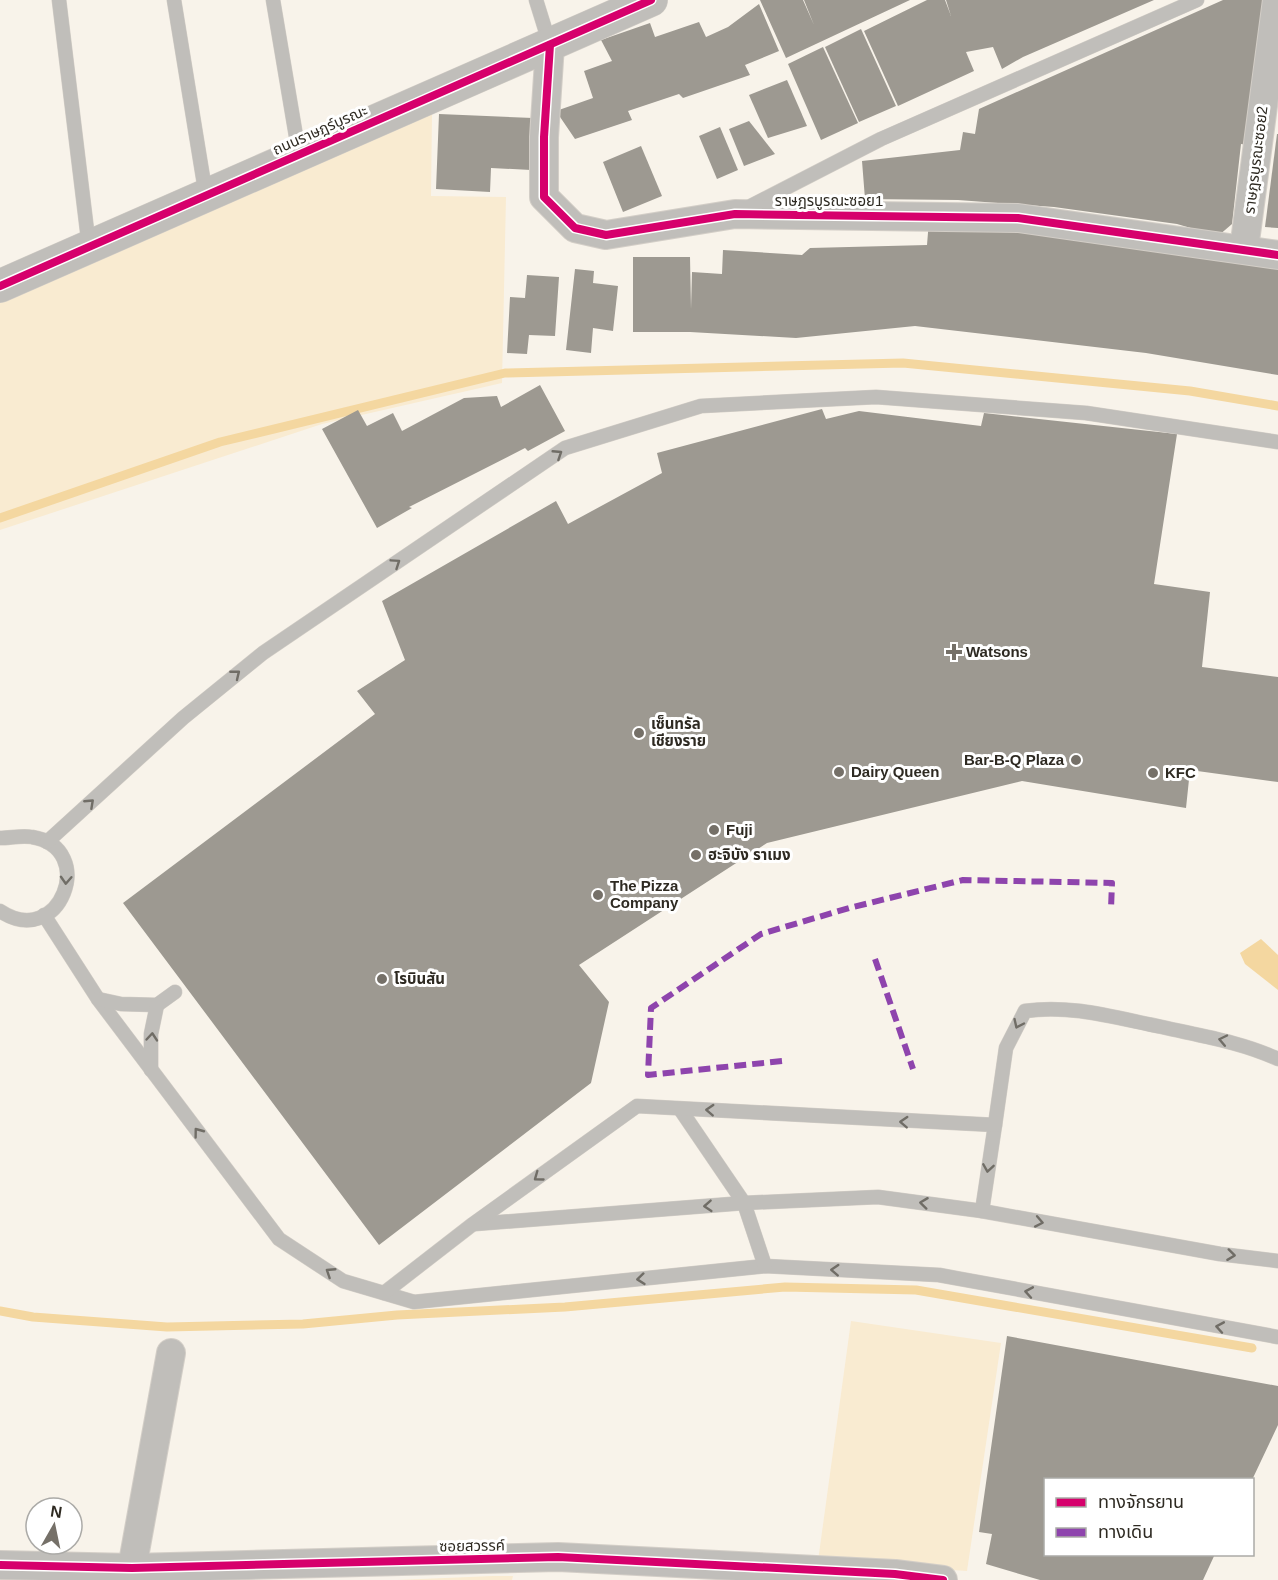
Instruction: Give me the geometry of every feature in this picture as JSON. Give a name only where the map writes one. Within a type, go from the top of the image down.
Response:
[{"type":"street","name":"ถนนราษฎร์บูรณะ","points":[[0,286],[651,0]]},
{"type":"street","name":"ราษฎรบูรณะซอย2","points":[[1244,249],[1277,0]]},
{"type":"street","name":"ราษฎรบูรณะซอย1","points":[[550,45],[544,137],[544,197],[575,228],[606,235],[735,214],[1018,218],[1278,255]]},
{"type":"street","points":[[132,1568],[171,1353]]},
{"type":"street","name":"ซอยสวรรค์","points":[[0,1565],[132,1568],[558,1557],[895,1574],[943,1580]]},
{"type":"lane","points":[[59,0],[89,246]]},
{"type":"lane","points":[[174,0],[206,196]]},
{"type":"lane","points":[[273,0],[299,154]]},
{"type":"lane","points":[[536,0],[550,45]]},
{"type":"lane","points":[[735,214],[881,139],[1197,0]]},
{"type":"lane","points":[[47,842],[183,717],[263,653],[565,448],[701,406],[876,397],[1086,412],[1278,442]]},
{"type":"lane","points":[[0,838],[32,837],[47,842],[64,861],[68,877],[65,892],[59,904],[44,915],[35,919],[17,919],[0,911]]},
{"type":"lane","points":[[0,846],[15,838]]},
{"type":"lane","points":[[44,915],[98,999],[279,1239],[343,1281],[414,1302],[765,1266],[939,1275],[1278,1337]]},
{"type":"lane","points":[[98,999],[121,1004],[157,1005],[175,992]]},
{"type":"lane","points":[[151,1070],[151,1034],[157,1005]]},
{"type":"lane","points":[[982,1211],[1006,1048],[1024,1011],[1049,1007],[1089,1012],[1250,1046],[1278,1059]]},
{"type":"lane","points":[[384,1293],[473,1224],[637,1106],[995,1125]]},
{"type":"lane","points":[[680,1108],[744,1203],[765,1266]]},
{"type":"lane","points":[[473,1224],[744,1203],[878,1197],[982,1211],[1220,1254],[1278,1261]]},
{"type":"shaded area","points":[[432,114],[431,196],[506,197],[502,383],[322,424],[0,530],[0,301]]},
{"type":"shaded area","points":[[1261,939],[1278,955],[1278,990],[1245,964],[1240,953]]},
{"type":"shaded area","points":[[851,1321],[1001,1343],[967,1571],[818,1561]]},
{"type":"shaded area","points":[[513,1576],[512,1580],[397,1580]]},
{"type":"building","points":[[760,0],[803,0],[814,25],[804,0],[910,0],[786,58]]},
{"type":"building","points":[[927,0],[945,0],[951,16],[946,0],[1154,0],[1023,57],[1002,69],[993,47],[966,52],[974,71],[898,106],[864,31]]},
{"type":"building","points":[[1223,0],[1268,0],[1248,145],[1241,144],[1232,224],[1218,236],[1177,224],[1054,207],[958,200],[865,199],[862,161],[960,150],[963,132],[975,134],[979,109]]},
{"type":"building","points":[[759,4],[779,51],[745,65],[750,75],[683,98],[679,94],[628,111],[632,120],[575,139],[556,111],[593,98],[584,71],[612,61],[601,40],[650,23],[655,37],[699,22],[706,37],[728,27]]},
{"type":"building","points":[[861,29],[896,106],[859,122],[825,47]]},
{"type":"building","points":[[823,47],[858,123],[821,140],[788,64]]},
{"type":"building","points":[[787,80],[807,126],[768,138],[749,95]]},
{"type":"building","points":[[439,114],[533,118],[531,170],[491,168],[490,192],[436,189]]},
{"type":"building","points":[[749,121],[775,154],[744,166],[729,129]]},
{"type":"building","points":[[720,127],[738,170],[717,179],[699,136]]},
{"type":"building","points":[[1278,134],[1278,228],[1265,227]]},
{"type":"building","points":[[641,146],[662,196],[623,212],[603,162]]},
{"type":"building","points":[[929,220],[1278,266],[1278,375],[1146,353],[915,326],[796,338],[690,332],[633,332],[633,257],[690,257],[691,309],[692,272],[722,274],[723,250],[802,255],[810,248],[927,245]]},
{"type":"building","points":[[575,269],[594,271],[593,283],[618,286],[613,331],[593,328],[591,353],[566,350]]},
{"type":"building","points":[[527,275],[559,277],[555,336],[529,335],[527,354],[507,353],[510,297],[525,298]]},
{"type":"building","points":[[540,385],[565,431],[528,451],[525,448],[409,507],[412,508],[377,528],[322,429],[358,410],[367,426],[393,413],[402,431],[464,398],[497,396],[501,407]]},
{"type":"building","points":[[822,409],[826,419],[859,411],[981,426],[984,413],[1177,434],[1154,584],[1210,592],[1202,667],[1278,677],[1278,782],[1190,770],[1186,808],[1022,781],[767,843],[579,965],[609,1002],[591,1083],[379,1245],[123,903],[375,714],[357,691],[405,660],[382,601],[556,501],[568,524],[662,473],[657,453]]},
{"type":"building","points":[[1007,1336],[1278,1386],[1278,1425],[1253,1478],[1044,1478],[1044,1556],[1214,1556],[1203,1580],[1040,1580],[986,1564],[992,1534],[979,1532]]},
{"type":"waterway","points":[[0,518],[220,442],[505,373],[903,363],[1190,391],[1278,406]]},
{"type":"waterway","points":[[0,1311],[33,1317],[167,1327],[303,1324],[397,1315],[565,1307],[785,1287],[916,1290],[1252,1348]]},
{"type":"marked path","points":[[782,1061],[648,1075],[651,1008],[761,934],[849,908],[963,880],[1112,883],[1111,909]]},
{"type":"marked path","points":[[875,959],[913,1069]]},
{"type":"cycle path","points":[[0,286],[651,0]]},
{"type":"cycle path","points":[[550,45],[544,137],[544,197],[575,228],[606,235],[735,214],[1018,218],[1278,255]]},
{"type":"cycle path","points":[[0,1565],[132,1568],[558,1557],[895,1574],[943,1580]]},
{"type":"place","name":"Watsons","points":[[954,652]]},
{"type":"place","name":"เซ็นทรัล เชียงราย","points":[[639,733]]},
{"type":"place","name":"Bar-B-Q Plaza","points":[[1076,760]]},
{"type":"place","name":"Dairy Queen","points":[[839,772]]},
{"type":"place","name":"KFC","points":[[1153,773]]},
{"type":"place","name":"Fuji","points":[[714,830]]},
{"type":"place","name":"ฮะจิบัง ราเมง","points":[[696,855]]},
{"type":"place","name":"The Pizza Company","points":[[598,895]]},
{"type":"place","name":"โรบินสัน","points":[[382,979]]}]
